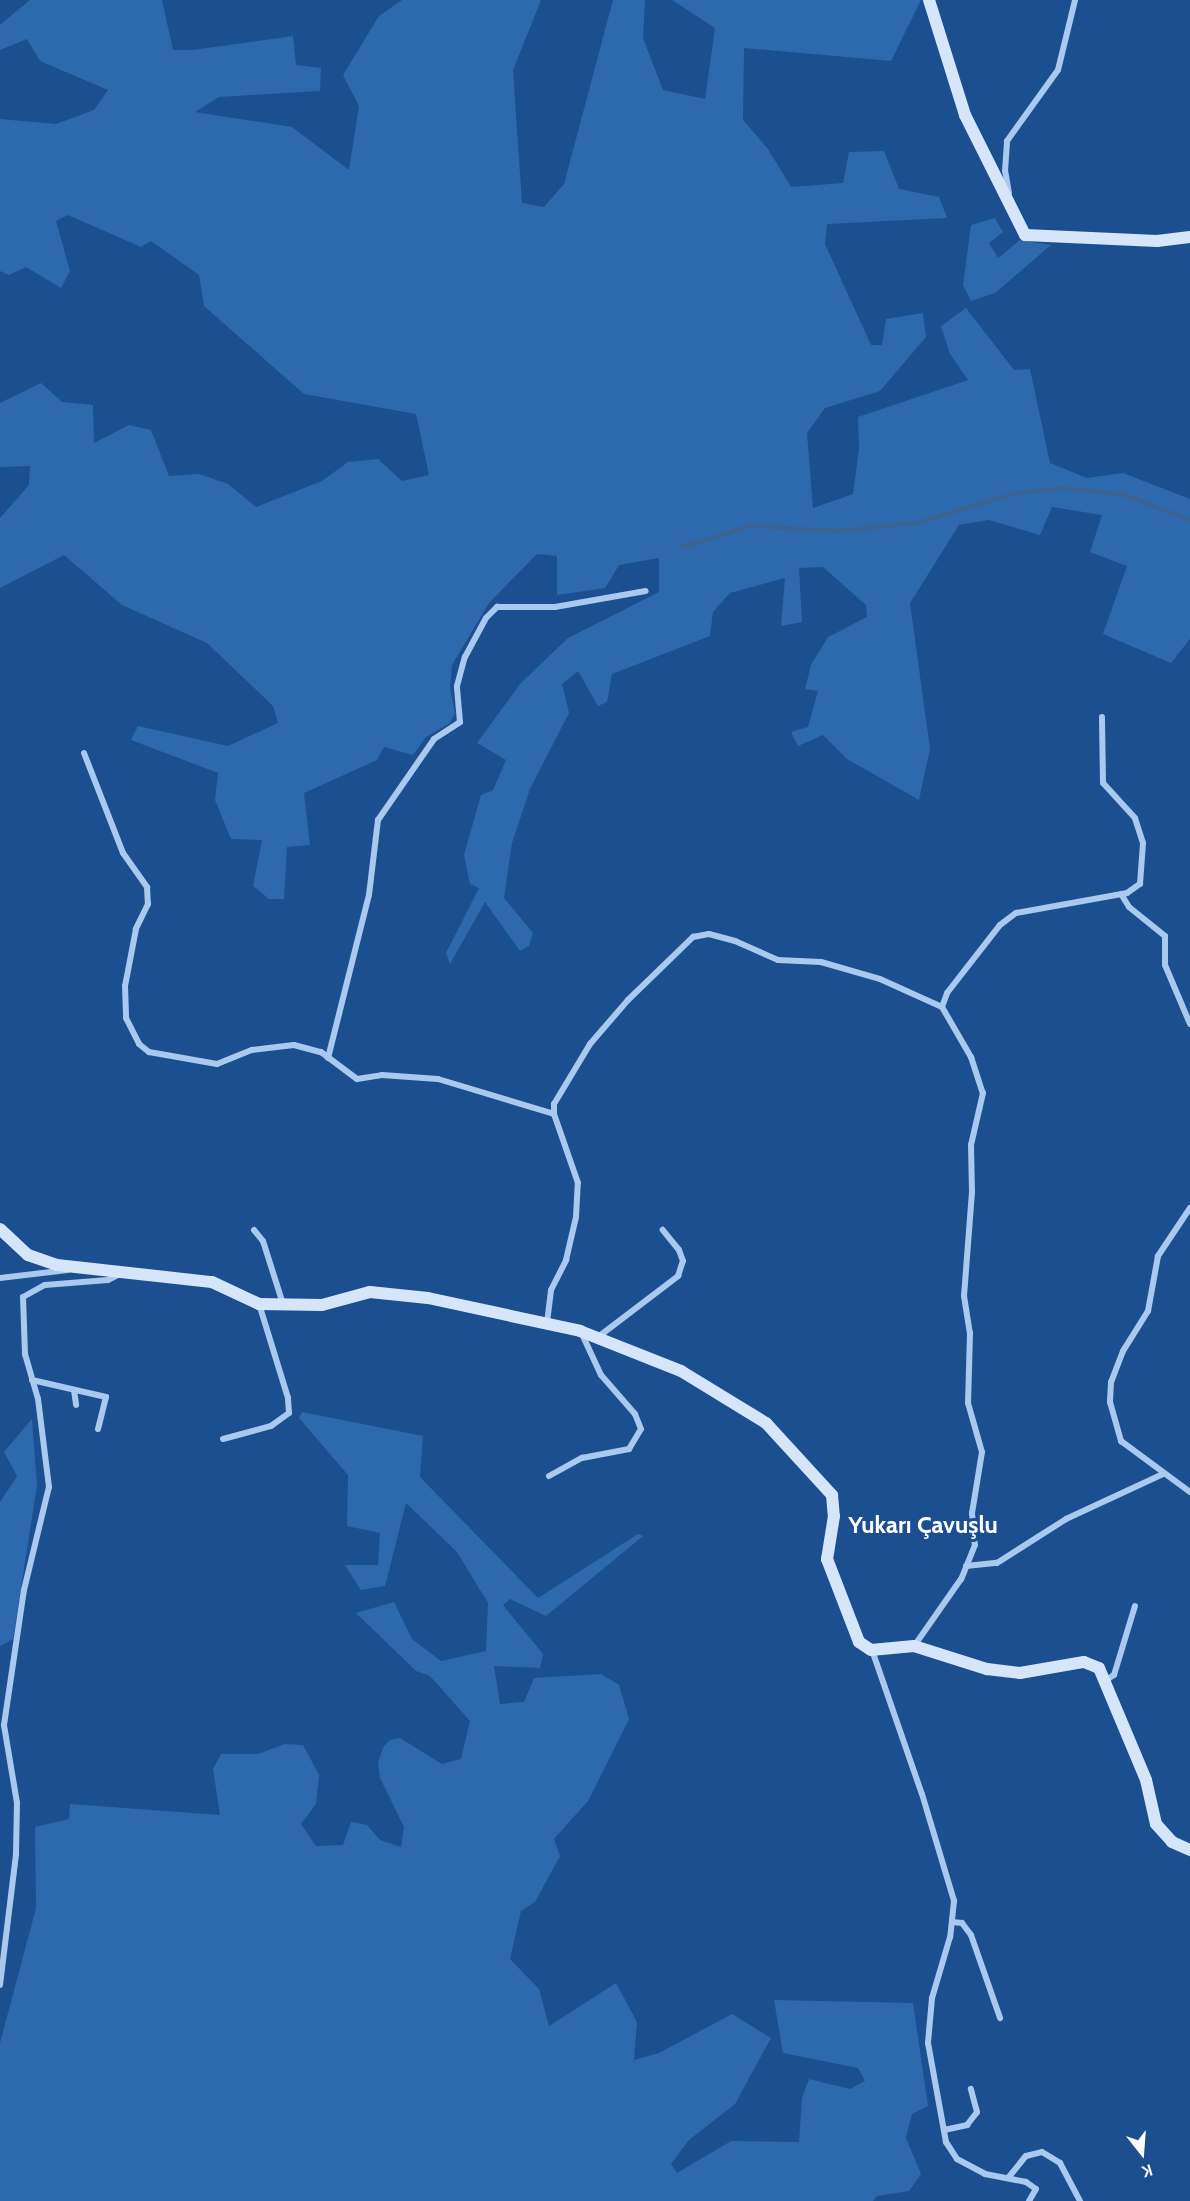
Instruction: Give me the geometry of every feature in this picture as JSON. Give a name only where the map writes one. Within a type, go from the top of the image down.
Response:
[{"type":"street","points":[[929,0],[966,116],[1024,235],[1157,241],[1190,237]]},
{"type":"street","points":[[1011,208],[1005,171],[1007,141],[1058,70],[1075,0]]},
{"type":"street","points":[[328,1058],[369,895],[378,820],[434,739],[460,722],[457,686],[465,657],[486,618],[497,607],[555,607],[646,591]]},
{"type":"street","points":[[942,1007],[946,993],[1000,925],[1016,913],[1121,894],[1140,884],[1143,843],[1135,818],[1102,783],[1102,717]]},
{"type":"street","points":[[84,753],[123,853],[147,887],[148,904],[136,929],[125,986],[126,1018],[139,1044],[148,1052],[200,1063],[217,1064],[252,1050],[294,1045],[328,1058],[357,1079],[382,1075],[438,1079],[554,1114]]},
{"type":"street","points":[[1121,894],[1129,908],[1165,936],[1165,965],[1190,1024]]},
{"type":"street","points":[[547,1323],[551,1290],[566,1260],[576,1217],[578,1183],[554,1114],[554,1104],[590,1044],[628,1000],[693,937],[709,934],[735,941],[778,960],[821,962],[880,979],[942,1007],[971,1058],[983,1093],[971,1145],[972,1192],[964,1254],[964,1296],[970,1333],[968,1402],[982,1452],[972,1514],[975,1545],[966,1566],[914,1646]]},
{"type":"street","points":[[1190,1208],[1158,1256],[1148,1311],[1123,1351],[1111,1382],[1114,1425],[1121,1441],[1190,1492]]},
{"type":"street","points":[[0,1229],[28,1255],[57,1265],[212,1281],[259,1304],[322,1305],[370,1292],[428,1298],[580,1331],[681,1371],[766,1423],[832,1495],[834,1516],[827,1559],[859,1642],[872,1650],[914,1646],[987,1669],[1020,1673],[1084,1662],[1099,1668],[1146,1780],[1155,1824],[1172,1842],[1190,1850]]},
{"type":"street","points":[[254,1230],[263,1241],[283,1304]]},
{"type":"street","points":[[598,1338],[678,1276],[683,1261],[679,1250],[663,1230]]},
{"type":"street","points":[[0,1278],[92,1268]]},
{"type":"street","points":[[0,1985],[16,1854],[17,1803],[4,1725],[24,1590],[49,1487],[32,1380],[25,1354],[23,1297],[45,1285],[108,1280],[126,1271]]},
{"type":"street","points":[[223,1439],[271,1426],[289,1413],[288,1398],[259,1304]]},
{"type":"street","points":[[549,1476],[582,1458],[629,1449],[641,1429],[635,1414],[601,1375],[580,1331]]},
{"type":"street","points":[[32,1380],[106,1397],[98,1429]]},
{"type":"street","points":[[74,1390],[76,1405]]},
{"type":"street","points":[[966,1566],[996,1563],[1066,1520],[1163,1474]]},
{"type":"street","points":[[1104,1682],[1114,1675],[1135,1606]]},
{"type":"street","points":[[872,1650],[954,1901],[952,1922],[932,1998],[928,2043],[946,2142],[957,2159],[984,2174],[1026,2182],[1035,2189],[1029,2201]]},
{"type":"street","points":[[952,1922],[962,1923],[971,1935],[1000,2018]]},
{"type":"street","points":[[944,2130],[967,2125],[976,2112],[971,2089]]},
{"type":"street","points":[[1008,2178],[1026,2156],[1042,2152],[1060,2163],[1080,2201]]},
{"type":"shaded area","points":[[30,0],[162,0],[173,50],[193,50],[293,36],[296,65],[321,68],[320,91],[219,97],[195,112],[292,127],[349,170],[359,106],[343,75],[379,16],[402,0],[541,0],[513,70],[522,203],[544,207],[564,184],[613,0],[645,0],[643,38],[663,90],[705,99],[715,28],[672,0],[921,0],[891,61],[744,48],[743,120],[768,149],[791,187],[843,183],[849,152],[884,151],[899,189],[939,197],[947,218],[827,224],[825,244],[871,345],[882,345],[886,319],[923,313],[926,337],[880,391],[825,408],[807,433],[813,508],[853,494],[859,448],[858,417],[968,380],[950,354],[941,326],[966,308],[1014,370],[1030,369],[1050,463],[1087,478],[1123,473],[1190,499],[1190,639],[1171,663],[1103,634],[1127,566],[1090,552],[1102,515],[1052,507],[1040,535],[989,520],[959,525],[910,603],[930,749],[919,800],[847,759],[823,735],[798,746],[791,732],[808,727],[818,691],[805,689],[811,665],[828,637],[867,617],[866,605],[823,567],[799,568],[802,622],[781,626],[785,578],[730,593],[713,612],[710,636],[612,674],[607,702],[598,706],[578,671],[562,684],[569,713],[530,789],[512,843],[504,898],[533,933],[529,946],[520,951],[485,902],[450,964],[446,953],[479,888],[470,884],[464,855],[481,795],[493,790],[506,760],[477,743],[520,684],[568,638],[659,592],[659,558],[619,565],[605,588],[557,595],[557,556],[537,554],[489,603],[452,665],[450,688],[455,713],[450,723],[426,737],[413,755],[384,747],[377,760],[304,793],[310,845],[287,847],[284,899],[269,899],[253,886],[262,840],[231,839],[215,800],[218,773],[131,740],[138,726],[228,746],[278,723],[273,706],[207,643],[122,605],[64,555],[0,588],[0,518],[29,485],[30,466],[0,467],[0,403],[41,383],[62,402],[93,405],[94,443],[129,425],[151,430],[169,476],[199,474],[228,484],[256,507],[322,481],[348,462],[378,459],[402,481],[429,475],[416,414],[304,394],[204,306],[199,275],[151,241],[141,247],[68,215],[56,221],[70,271],[61,288],[26,267],[9,275],[0,271],[0,119],[56,124],[94,110],[108,90],[40,61],[27,39],[0,50],[0,25]]},
{"type":"shaded area","points":[[995,218],[1003,232],[989,243],[998,258],[1020,240],[1051,245],[995,293],[971,301],[963,285],[971,225]]},
{"type":"shaded area","points":[[302,1412],[423,1436],[420,1477],[538,1598],[638,1534],[643,1536],[546,1616],[510,1599],[503,1605],[543,1654],[540,1668],[494,1666],[500,1704],[524,1702],[534,1678],[601,1674],[619,1685],[629,1719],[588,1801],[554,1839],[560,1856],[535,1902],[521,1911],[510,1959],[539,1989],[549,2026],[616,1983],[637,2022],[634,2060],[659,2053],[732,2014],[771,2038],[735,2104],[689,2140],[671,2164],[677,2173],[731,2141],[799,2142],[802,2098],[809,2079],[850,2089],[865,2081],[858,2068],[783,2053],[774,2000],[913,2003],[928,2106],[912,2114],[906,2138],[921,2174],[909,2191],[877,2196],[873,2201],[0,2201],[0,2043],[36,1908],[35,1827],[69,1819],[70,1804],[220,1815],[213,1769],[221,1754],[258,1754],[285,1744],[303,1745],[319,1775],[316,1804],[301,1824],[316,1846],[343,1845],[351,1822],[367,1825],[380,1840],[401,1847],[404,1827],[380,1778],[378,1762],[384,1746],[390,1740],[400,1738],[442,1764],[461,1759],[470,1721],[430,1676],[416,1671],[356,1613],[394,1602],[412,1639],[441,1661],[486,1651],[488,1603],[457,1552],[406,1503],[385,1586],[361,1590],[345,1565],[378,1565],[380,1533],[347,1526],[348,1475],[299,1418]]},
{"type":"shaded area","points":[[32,1419],[37,1485],[13,1639],[0,1646],[0,1502],[17,1476],[4,1452]]},
{"type":"waterway","points":[[682,547],[750,526],[837,531],[916,523],[1017,493],[1064,488],[1124,495],[1190,520]]},
{"type":"district","name":"Yukarı Çavuşlu","points":[[923,1525]]}]
